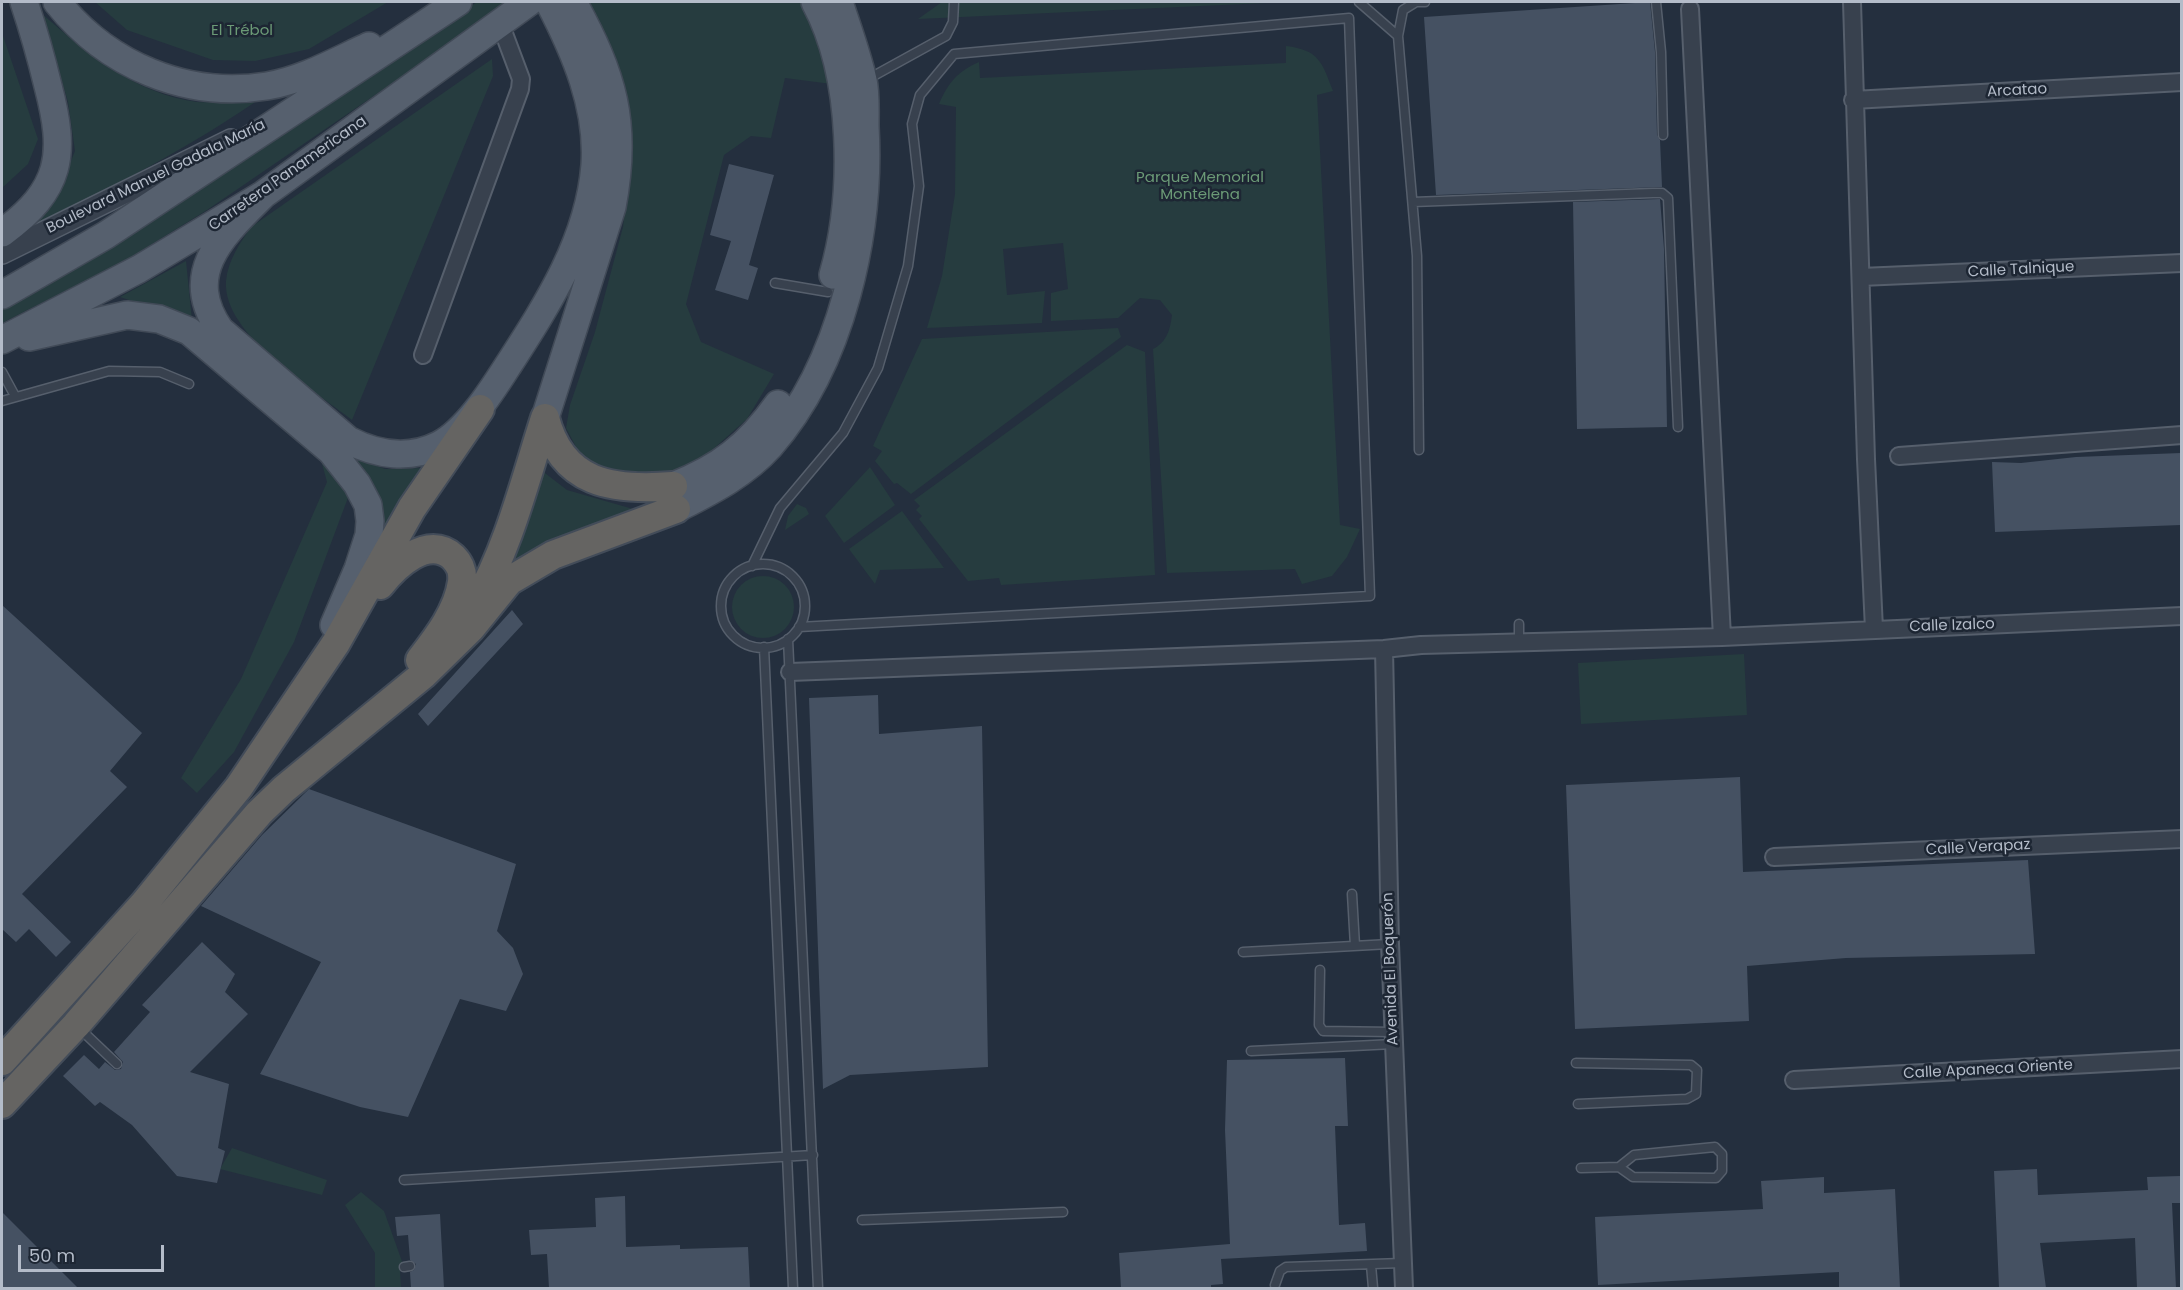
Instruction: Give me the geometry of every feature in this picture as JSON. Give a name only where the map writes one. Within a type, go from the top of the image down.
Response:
[{"type":"highway","points":[[336,644],[412,508],[480,409]]},
{"type":"highway","points":[[544,418],[556,448],[580,474],[674,498]]},
{"type":"highway","points":[[423,675],[457,634],[488,584],[514,516],[544,418]]},
{"type":"highway","points":[[2,1104],[76,1024],[260,813],[284,789],[423,675],[471,628],[495,595],[527,568],[674,498]]},
{"type":"highway","points":[[2,1061],[98,956],[201,836],[239,787],[313,676],[386,577],[401,562],[414,554],[440,550],[450,554],[462,569],[462,583],[441,630],[415,666],[366,723]]},
{"type":"main road","points":[[2,233],[36,204],[54,171],[59,146],[57,119],[24,2]]},
{"type":"main road","points":[[57,2],[75,24],[104,48],[140,69],[182,84],[227,90],[268,86],[312,73],[453,5]]},
{"type":"main road","name":"Carretera Panamericana","points":[[2,342],[203,233],[264,194],[529,2]]},
{"type":"main road","points":[[674,498],[709,482],[740,473],[769,447],[791,418],[821,363],[855,267],[865,207],[867,162],[863,81],[838,17],[815,2]]},
{"type":"main road","points":[[2,295],[106,235],[453,5]]},
{"type":"main road","points":[[264,194],[225,233],[210,255],[204,275],[209,315],[220,330],[348,440],[366,449],[403,454],[440,444],[480,409],[544,310],[581,232],[590,201],[595,164],[588,93],[563,6]]},
{"type":"main road","points":[[544,418],[612,207],[619,171],[619,131],[609,80],[598,50],[563,6]]},
{"type":"main road","points":[[709,482],[763,426],[786,394],[804,356],[828,292],[843,230],[847,143],[838,17]]},
{"type":"main road","points":[[2,342],[127,315],[159,319],[189,331],[331,451],[357,484],[368,506],[369,535],[358,569],[313,676]]},
{"type":"street","points":[[1852,2],[1853,100],[1874,629]]},
{"type":"street","points":[[1690,9],[1722,637]]},
{"type":"street","points":[[423,355],[520,89],[521,79],[500,23]]},
{"type":"street","name":"Arcatao","points":[[1853,100],[2181,82]]},
{"type":"street","name":"Boulevard Manuel Gadala María","points":[[2,253],[310,101]]},
{"type":"street","name":"Calle Talnique","points":[[1861,277],[2181,263]]},
{"type":"street","points":[[1899,456],[2181,435]]},
{"type":"street","name":"Calle Izalco","points":[[790,672],[1384,650],[1421,645],[1722,637],[2181,616]]},
{"type":"street","name":"Avenida El Boquerón","points":[[1384,650],[1390,944],[1404,1288]]},
{"type":"street","name":"Calle Verapaz","points":[[1774,857],[2181,839]]},
{"type":"street","name":"Calle Apaneca Oriente","points":[[1794,1080],[2181,1059]]},
{"type":"lane","points":[[863,81],[946,36],[953,22],[954,2]]},
{"type":"lane","points":[[1359,2],[1398,36]]},
{"type":"lane","points":[[1419,450],[1417,256],[1398,36],[1403,10],[1416,2],[1425,2]]},
{"type":"lane","points":[[1656,2],[1661,52],[1663,135]]},
{"type":"lane","points":[[752,566],[780,508],[843,433],[878,368],[908,266],[919,186],[912,124],[917,104],[925,88],[954,54],[1349,18],[1370,596],[799,627]]},
{"type":"lane","points":[[1413,202],[1653,193],[1665,195],[1668,198],[1678,427]]},
{"type":"lane","points":[[775,283],[828,292]]},
{"type":"lane","points":[[2,401],[110,371],[160,372],[189,384]]},
{"type":"lane","points":[[2,372],[15,396]]},
{"type":"lane","points":[[766,564],[779,568],[795,581],[804,600],[804,614],[799,627],[788,639],[778,645],[751,646],[738,641],[729,631],[722,612],[723,592],[730,580],[740,571],[766,564]]},
{"type":"lane","points":[[1519,624],[1520,643]]},
{"type":"lane","points":[[788,639],[818,1288]]},
{"type":"lane","points":[[764,647],[793,1288]]},
{"type":"lane","points":[[1352,894],[1355,946]]},
{"type":"lane","points":[[1243,952],[1390,944]]},
{"type":"lane","points":[[1320,970],[1319,1025],[1323,1031],[1393,1038]]},
{"type":"lane","points":[[76,1024],[117,1064]]},
{"type":"lane","points":[[1251,1051],[1393,1038]]},
{"type":"lane","points":[[1576,1063],[1691,1065],[1697,1070],[1696,1094],[1687,1099],[1578,1104]]},
{"type":"lane","points":[[1581,1168],[1618,1167],[1634,1177],[1716,1178],[1722,1171],[1722,1154],[1715,1147],[1635,1155],[1618,1167]]},
{"type":"lane","points":[[404,1180],[813,1155]]},
{"type":"lane","points":[[862,1220],[1063,1212]]},
{"type":"lane","points":[[1275,1285],[1280,1271],[1286,1268],[1402,1263]]},
{"type":"lane","points":[[1371,1264],[1373,1288]]},
{"type":"green space","name":"El Trébol","points":[[95,2],[388,2],[309,49],[255,61],[213,60],[127,30]]},
{"type":"green space","points":[[477,2],[511,2],[207,210],[128,259],[2,323],[2,304],[337,96]]},
{"type":"green space","points":[[586,2],[805,2],[832,84],[785,78],[771,138],[751,136],[724,155],[686,304],[701,342],[774,374],[747,419],[692,468],[667,475],[645,476],[607,469],[583,460],[566,428],[570,405],[595,332],[623,227],[630,165]]},
{"type":"green space","points":[[942,2],[1288,2],[918,19]]},
{"type":"green space","points":[[42,14],[114,70],[133,81],[174,98],[205,102],[267,94],[179,150],[27,229],[57,196],[75,151],[68,102]]},
{"type":"green space","points":[[2,33],[38,139],[28,164],[2,188]]},
{"type":"green space","name":"Parque Memorial Montelena","points":[[1286,46],[1306,51],[1318,59],[1333,91],[1317,95],[1340,525],[1360,529],[1347,557],[1332,576],[1302,584],[1295,569],[1167,573],[1153,349],[1162,343],[1167,335],[1172,315],[1160,300],[1140,298],[1118,318],[1051,321],[1051,293],[1068,289],[1063,243],[1003,249],[1007,295],[1045,291],[1042,323],[927,328],[942,276],[955,194],[956,107],[939,104],[954,78],[979,62],[980,78],[1286,63]]},
{"type":"green space","points":[[492,59],[493,76],[352,420],[273,359],[239,321],[229,301],[226,281],[232,259],[251,227]]},
{"type":"green space","points":[[186,261],[192,321],[120,297]]},
{"type":"green space","points":[[1118,328],[1121,337],[911,494],[897,483],[894,484],[875,461],[882,451],[873,446],[922,339]]},
{"type":"green space","points":[[1127,345],[1145,352],[1155,575],[1001,585],[999,578],[968,581],[919,519],[922,516],[916,510],[920,506],[914,500]]},
{"type":"green space","points":[[317,445],[349,495],[294,642],[234,752],[197,793],[181,778],[241,679],[327,482]]},
{"type":"green space","points":[[347,455],[385,469],[425,468],[385,528],[373,488]]},
{"type":"green space","points":[[870,467],[895,505],[844,543],[825,516]]},
{"type":"green space","points":[[541,470],[567,490],[633,509],[609,528],[560,541],[510,561]]},
{"type":"green space","points":[[797,504],[806,508],[809,514],[785,530],[788,516]]},
{"type":"green space","points":[[902,511],[944,568],[880,570],[875,584],[849,549]]},
{"type":"green space","points":[[763,576],[775,578],[785,585],[792,595],[794,607],[792,619],[785,629],[775,636],[763,638],[751,636],[741,629],[734,619],[732,607],[734,595],[741,585],[751,578]]},
{"type":"green space","points":[[1744,654],[1747,715],[1581,724],[1578,663]]},
{"type":"green space","points":[[232,1148],[327,1180],[322,1195],[220,1169]]},
{"type":"green space","points":[[361,1192],[384,1211],[404,1267],[400,1271],[401,1288],[375,1288],[375,1253],[345,1205]]},
{"type":"building","points":[[1650,2],[1662,187],[1436,195],[1424,17]]},
{"type":"building","points":[[729,164],[774,175],[749,265],[758,268],[748,300],[715,290],[731,241],[710,235]]},
{"type":"building","points":[[1660,199],[1664,249],[1667,427],[1577,429],[1573,202]]},
{"type":"building","points":[[2181,453],[2181,525],[1995,532],[1992,462],[2021,463],[2076,457]]},
{"type":"building","points":[[2,605],[142,733],[110,771],[127,787],[22,894],[71,942],[56,957],[29,929],[16,942],[2,929]]},
{"type":"building","points":[[512,610],[523,624],[428,726],[418,714]]},
{"type":"building","points":[[878,695],[879,734],[982,726],[988,1067],[850,1075],[823,1089],[809,698]]},
{"type":"building","points":[[1740,777],[1743,872],[2028,860],[2035,954],[1846,958],[1747,966],[1749,1021],[1575,1029],[1566,785]]},
{"type":"building","points":[[309,789],[516,864],[497,931],[513,948],[523,974],[506,1011],[460,999],[408,1117],[360,1107],[260,1074],[321,962],[201,906],[262,835]]},
{"type":"building","points":[[202,942],[235,974],[225,992],[248,1014],[190,1072],[229,1084],[218,1148],[225,1151],[217,1183],[177,1176],[132,1125],[100,1102],[95,1106],[63,1076],[84,1055],[99,1069],[105,1062],[115,1070],[121,1069],[123,1062],[114,1052],[150,1012],[142,1005]]},
{"type":"building","points":[[1345,1058],[1348,1126],[1335,1126],[1339,1225],[1365,1223],[1367,1251],[1221,1259],[1223,1284],[1211,1285],[1211,1288],[1121,1288],[1119,1253],[1230,1244],[1225,1130],[1227,1060]]},
{"type":"building","points":[[2037,1169],[2038,1195],[2148,1190],[2147,1177],[2181,1176],[2181,1203],[2172,1203],[2176,1288],[2137,1288],[2135,1238],[2040,1243],[2046,1288],[1999,1288],[1994,1171]]},
{"type":"building","points":[[1824,1177],[1824,1193],[1895,1189],[1900,1288],[1839,1288],[1839,1272],[1598,1285],[1595,1217],[1763,1209],[1761,1181]]},
{"type":"building","points":[[625,1196],[626,1247],[680,1245],[680,1249],[748,1247],[750,1288],[549,1288],[547,1254],[531,1255],[529,1230],[596,1227],[595,1198]]},
{"type":"building","points":[[2,1212],[78,1288],[2,1288]]},
{"type":"building","points":[[440,1214],[444,1288],[411,1288],[410,1272],[414,1270],[416,1264],[410,1260],[408,1235],[397,1236],[395,1217]]}]
